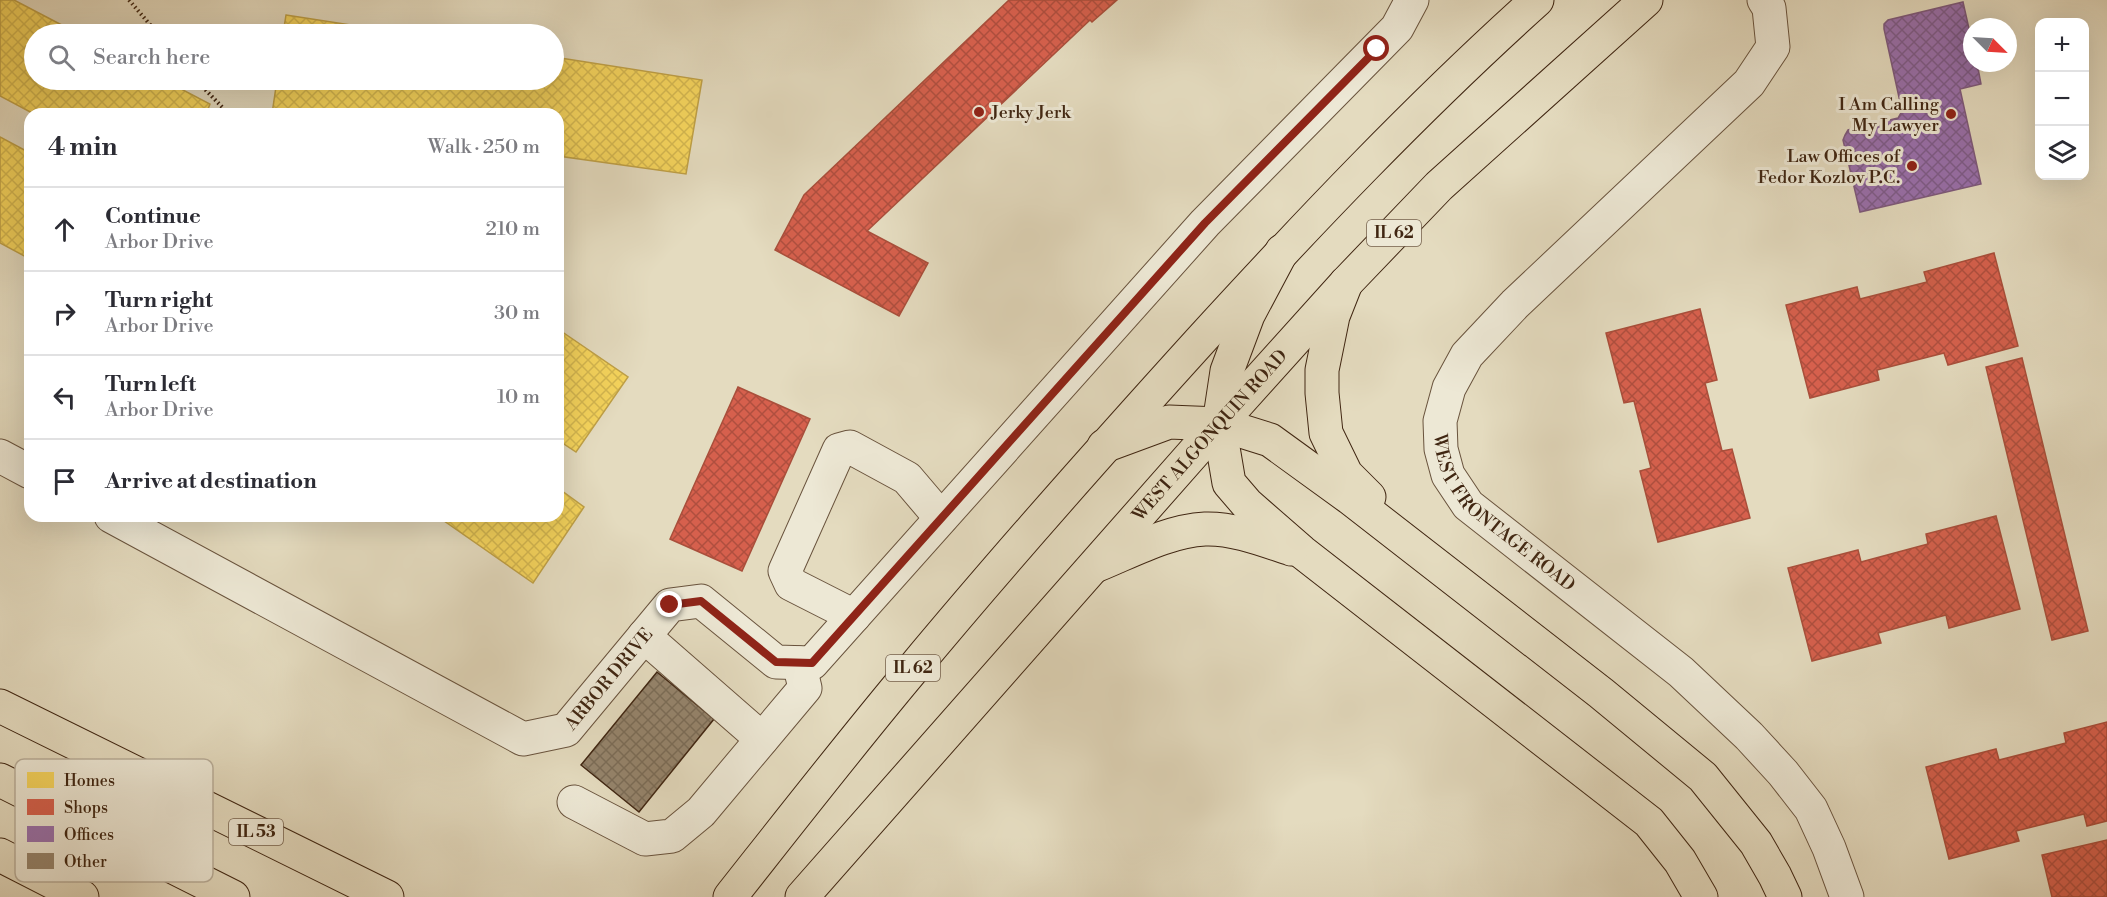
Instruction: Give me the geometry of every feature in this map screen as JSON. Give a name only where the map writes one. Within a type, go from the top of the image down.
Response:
[{"type":"main road","name":"IL 62","points":[[730,897],[910,671],[1104,446],[1351,179],[1501,32],[1537,0]]},
{"type":"main road","name":"WEST ALGONQUIN ROAD","points":[[802,897],[1219,424],[1347,283],[1439,186],[1646,0]]},
{"type":"main road","points":[[1282,251],[1248,315],[1227,371],[1219,424],[1229,483],[1247,504],[1302,552],[1649,822],[1680,861],[1701,897]]},
{"type":"main road","points":[[1347,283],[1333,316],[1322,370],[1326,433],[1346,474],[1429,559]]},
{"type":"main road","points":[[1104,446],[1169,422],[1219,424],[1269,440],[1350,498],[1429,559],[1601,693],[1703,777],[1756,843],[1785,897]]},
{"type":"main road","points":[[1095,566],[1171,535],[1206,529],[1240,533],[1302,552]]},
{"type":"main road","points":[[0,682],[115,759]]},
{"type":"main road","name":"IL 53","points":[[0,705],[111,759]]},
{"type":"main road","points":[[0,780],[15,788]]},
{"type":"main road","name":"IL 53","points":[[213,810],[387,897]]},
{"type":"main road","points":[[0,855],[15,863]]},
{"type":"main road","points":[[53,882],[82,897]]},
{"type":"main road","points":[[203,882],[233,897]]},
{"type":"street","points":[[574,802],[645,839],[672,837],[701,812],[805,688],[799,663],[812,663],[1205,223],[1397,28],[1412,0]]},
{"type":"street","name":"WEST FRONTAGE ROAD","points":[[1764,0],[1769,8],[1773,47],[1749,83],[1524,296],[1467,355],[1449,388],[1440,421],[1441,449],[1448,475],[1468,505],[1681,672],[1749,736],[1784,773],[1811,809],[1829,848],[1847,897]]},
{"type":"street","points":[[854,616],[791,584],[785,571],[839,450],[850,447],[907,478],[941,518]]},
{"type":"street","points":[[0,456],[24,469]]},
{"type":"street","name":"ARBOR DRIVE","points":[[122,522],[523,739],[566,730],[670,605],[701,601],[776,662],[799,663]]},
{"type":"street","points":[[644,636],[762,739]]},
{"type":"path","points":[[129,0],[149,24]]},
{"type":"path","points":[[206,90],[223,108]]},
{"type":"building: Homes","points":[[0,0],[14,0],[60,24],[24,24],[24,90],[183,90],[210,104],[208,108],[24,109],[0,96]]},
{"type":"building: Homes","points":[[286,15],[344,24],[285,24]]},
{"type":"building: Homes","points":[[564,59],[702,80],[686,174],[564,157],[564,108],[273,108],[276,90],[564,90]]},
{"type":"building: Homes","points":[[0,137],[24,150],[24,256],[0,243]]},
{"type":"building: Homes","points":[[564,333],[628,377],[576,452],[564,444]]},
{"type":"building: Homes","points":[[564,492],[584,507],[533,583],[446,522],[564,522]]},
{"type":"building: Shops","points":[[1009,0],[1117,0],[1092,22],[1090,20],[867,231],[928,263],[899,316],[775,250],[804,195]]},
{"type":"building: Shops","points":[[1994,253],[2018,346],[1948,365],[1944,353],[1877,370],[1879,380],[1810,398],[1786,305],[1857,287],[1860,299],[1927,282],[1924,272]]},
{"type":"building: Shops","points":[[1700,309],[1717,380],[1705,383],[1722,451],[1732,449],[1750,518],[1658,542],[1640,471],[1651,468],[1634,401],[1624,403],[1606,333]]},
{"type":"building: Shops","points":[[2022,358],[2088,631],[2052,640],[1986,367]]},
{"type":"building: Shops","points":[[738,387],[810,419],[742,571],[670,539]]},
{"type":"building: Shops","points":[[1996,516],[2020,609],[1949,628],[1946,615],[1878,633],[1881,643],[1812,661],[1788,568],[1858,550],[1861,562],[1928,544],[1926,534]]},
{"type":"building: Shops","points":[[2107,722],[2107,821],[2087,826],[2084,814],[2016,831],[2019,841],[1949,859],[1926,767],[1996,749],[1999,760],[2066,743],[2064,733]]},
{"type":"building: Shops","points":[[2107,840],[2107,897],[2052,897],[2042,855]]},
{"type":"building: Offices","points":[[1963,2],[1967,18],[1963,18],[1963,72],[1979,72],[1981,84],[1960,89],[1981,184],[1860,212],[1843,140],[1848,130],[1898,118],[1902,111],[1884,29],[1884,24],[1888,20]]},
{"type":"building: Other","points":[[657,672],[714,719],[639,812],[581,765]]},
{"type":"place","name":"Jerky Jerk","points":[[979,112]]},
{"type":"place","name":"I Am Calling My Lawyer","points":[[1951,114]]},
{"type":"place","name":"Law Offices of Fedor Kozlov P.C.","points":[[1912,166]]},
{"type":"route","points":[[670,605],[701,601],[776,662],[812,663],[1205,223],[1377,49]]}]
